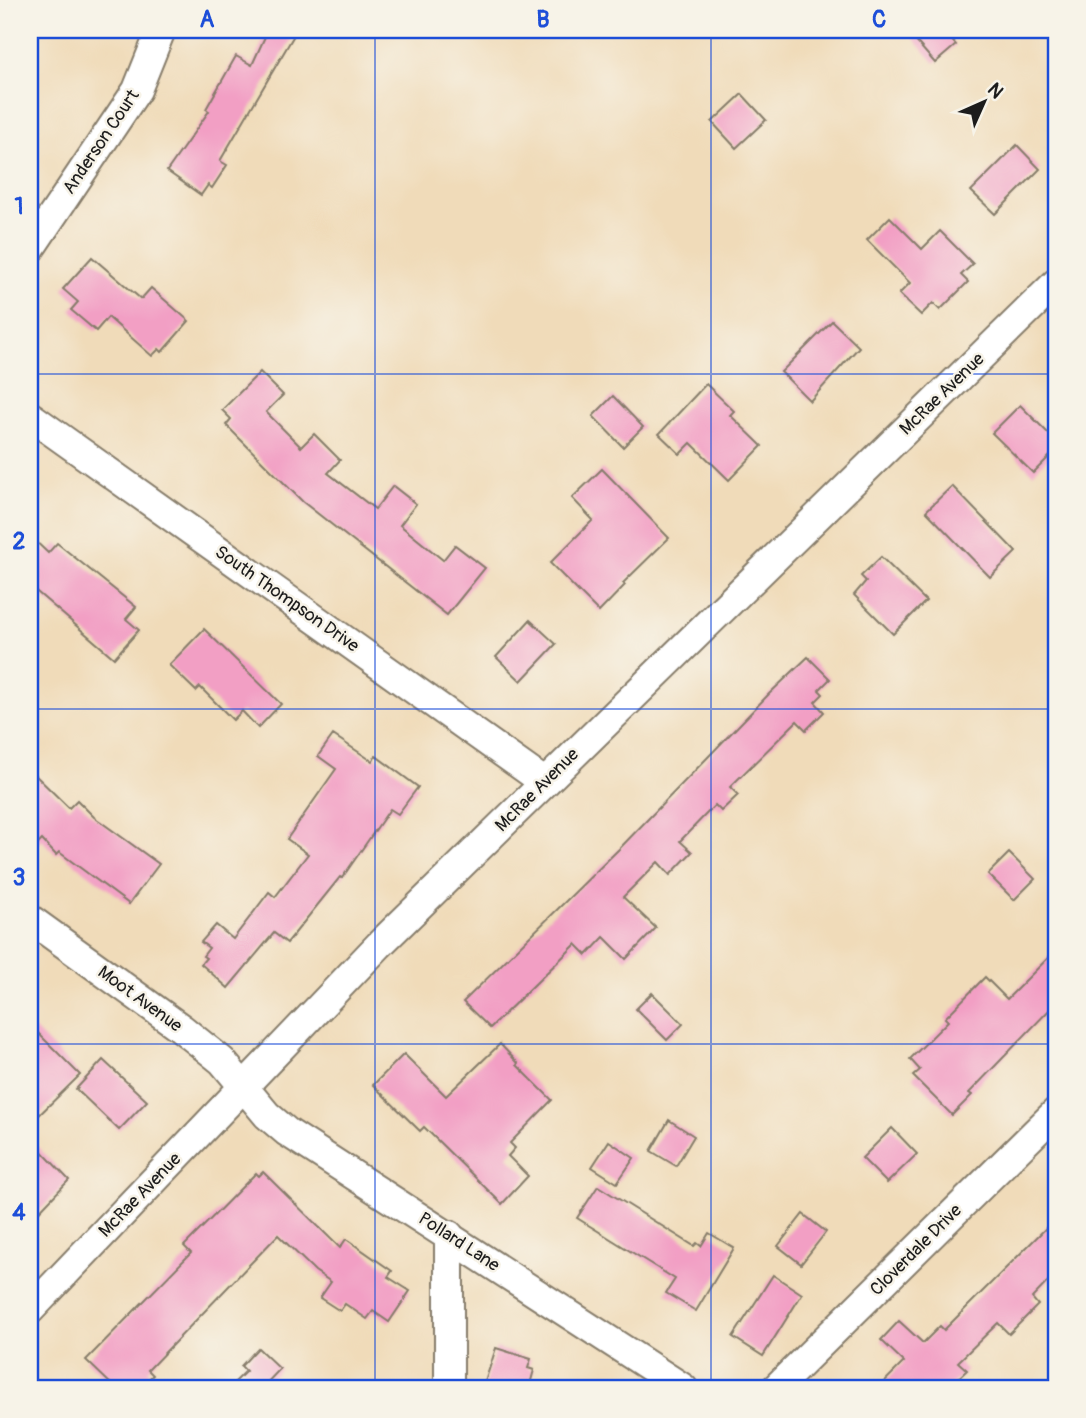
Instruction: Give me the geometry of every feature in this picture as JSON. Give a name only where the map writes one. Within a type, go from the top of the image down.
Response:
[{"type":"street","name":"Anderson Court","points":[[30,248],[137,90],[161,30]]},
{"type":"street","name":"McRae Avenue","points":[[30,1310],[379,945],[1056,283]]},
{"type":"street","name":"South Thompson Drive","points":[[30,416],[544,782]]},
{"type":"street","name":"Moot Avenue","points":[[30,919],[181,1028],[222,1061],[244,1087]]},
{"type":"street","name":"Pollard Lane","points":[[244,1087],[267,1115],[287,1132],[683,1388]]},
{"type":"street","name":"Cloverdale Drive","points":[[776,1388],[1056,1112]]},
{"type":"street","points":[[449,1235],[449,1388]]},
{"type":"building","points":[[268,30],[297,30],[220,161],[227,165],[212,188],[208,185],[201,195],[167,171],[209,111],[206,109],[236,56],[252,65]]},
{"type":"building","points":[[906,30],[943,30],[956,45],[935,63]]},
{"type":"building","points":[[742,94],[766,120],[736,148],[712,122]]},
{"type":"building","points":[[1017,145],[1040,169],[995,214],[971,191]]},
{"type":"building","points":[[890,217],[922,249],[940,231],[973,264],[961,275],[968,282],[940,310],[933,303],[921,315],[899,294],[910,283],[867,240]]},
{"type":"building","points":[[92,257],[141,299],[151,288],[189,321],[162,352],[159,349],[152,356],[108,317],[96,331],[71,310],[78,302],[63,289]]},
{"type":"building","points":[[832,321],[859,347],[810,401],[781,372]]},
{"type":"building","points":[[260,372],[283,395],[266,412],[301,447],[314,434],[340,460],[328,473],[375,509],[393,486],[416,504],[400,525],[443,560],[455,545],[485,568],[447,615],[303,502],[226,425],[231,419],[222,410]]},
{"type":"building","points":[[706,384],[734,411],[730,415],[762,446],[729,480],[691,443],[680,454],[659,434]]},
{"type":"building","points":[[613,396],[643,427],[623,447],[593,416]]},
{"type":"building","points":[[1020,405],[1056,441],[1056,450],[1033,473],[992,433]]},
{"type":"building","points":[[602,469],[669,538],[623,583],[625,585],[599,612],[550,563],[593,520],[572,498]]},
{"type":"building","points":[[952,486],[1016,552],[990,577],[926,511]]},
{"type":"building","points":[[30,536],[48,553],[57,543],[136,607],[126,619],[139,630],[114,658],[30,586]]},
{"type":"building","points":[[881,557],[926,601],[893,634],[854,595],[866,581],[861,576]]},
{"type":"building","points":[[530,620],[556,644],[521,681],[496,657]]},
{"type":"building","points":[[204,629],[281,704],[258,728],[242,711],[233,720],[200,687],[196,691],[169,665]]},
{"type":"building","points":[[808,657],[830,679],[819,690],[823,694],[815,702],[824,712],[806,730],[797,721],[730,787],[738,795],[721,811],[715,805],[680,841],[692,852],[670,875],[658,862],[623,897],[656,928],[626,959],[604,937],[587,955],[576,944],[490,1028],[463,1002],[620,848]]},
{"type":"building","points":[[333,735],[372,761],[376,756],[418,787],[398,814],[390,809],[342,878],[340,877],[287,943],[274,933],[228,988],[201,964],[209,948],[201,942],[216,925],[233,939],[269,892],[275,897],[308,854],[287,839],[336,769],[318,756]]},
{"type":"building","points":[[30,770],[69,808],[77,800],[94,817],[159,864],[129,904],[59,852],[56,855],[42,840],[30,852]]},
{"type":"building","points":[[1009,853],[1035,879],[1014,900],[988,874]]},
{"type":"building","points":[[1056,950],[1056,1003],[969,1093],[972,1095],[952,1115],[913,1076],[920,1070],[910,1059],[948,1021],[945,1018],[985,977],[1007,999]]},
{"type":"building","points":[[652,993],[683,1024],[667,1040],[636,1009]]},
{"type":"building","points":[[30,1025],[80,1075],[30,1124]]},
{"type":"building","points":[[500,1044],[552,1100],[510,1143],[515,1148],[508,1156],[528,1176],[502,1204],[424,1127],[420,1131],[373,1085],[404,1054],[446,1096]]},
{"type":"building","points":[[103,1060],[147,1101],[119,1130],[76,1089]]},
{"type":"building","points":[[669,1120],[694,1136],[676,1166],[651,1151]]},
{"type":"building","points":[[892,1128],[917,1154],[887,1183],[862,1158]]},
{"type":"building","points":[[30,1139],[69,1180],[30,1221]]},
{"type":"building","points":[[609,1141],[634,1158],[617,1183],[592,1167]]},
{"type":"building","points":[[263,1172],[340,1248],[346,1239],[392,1271],[388,1277],[410,1291],[389,1322],[373,1311],[367,1319],[345,1304],[340,1311],[320,1298],[331,1282],[315,1271],[278,1235],[148,1370],[153,1375],[140,1388],[115,1388],[86,1360],[191,1253],[184,1246],[256,1173],[259,1176]]},
{"type":"building","points":[[598,1186],[694,1246],[697,1243],[701,1246],[709,1233],[734,1248],[696,1311],[666,1293],[675,1279],[577,1218]]},
{"type":"building","points":[[803,1214],[826,1232],[801,1264],[778,1246]]},
{"type":"building","points":[[1056,1218],[1056,1273],[1032,1298],[1038,1305],[1009,1334],[998,1323],[958,1362],[967,1370],[948,1388],[878,1388],[904,1362],[881,1340],[899,1321],[923,1343],[940,1326],[944,1330]]},
{"type":"building","points":[[773,1275],[802,1294],[763,1356],[733,1337]]},
{"type":"building","points":[[258,1348],[280,1369],[262,1388],[229,1388],[246,1371],[241,1366]]},
{"type":"building","points":[[496,1348],[531,1359],[528,1368],[534,1370],[529,1388],[483,1388]]}]
